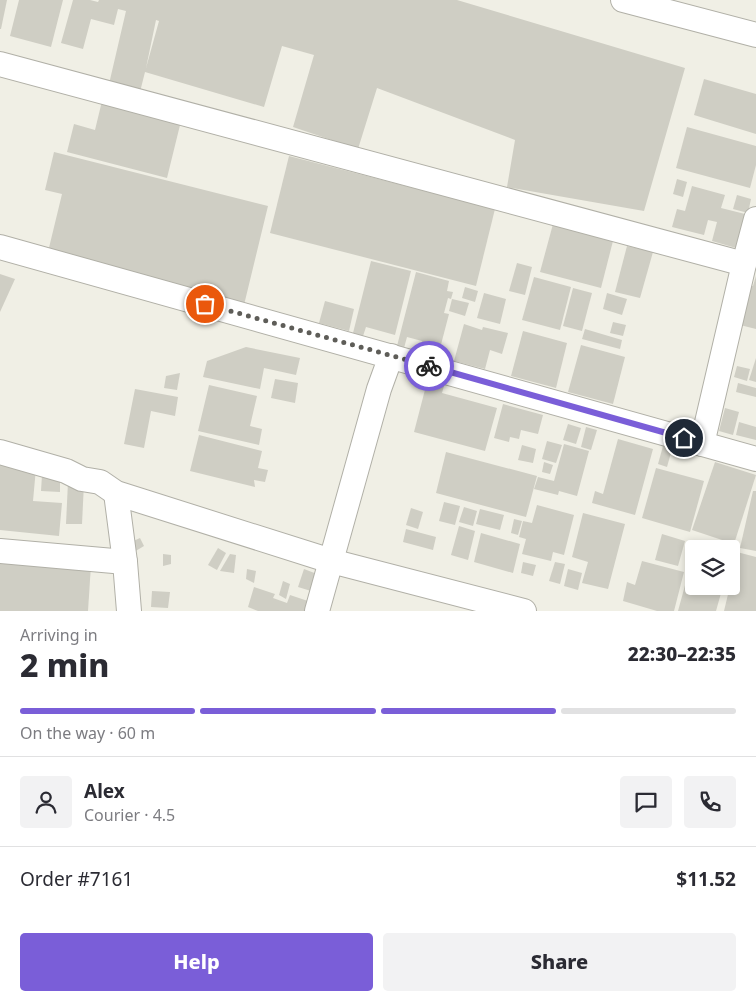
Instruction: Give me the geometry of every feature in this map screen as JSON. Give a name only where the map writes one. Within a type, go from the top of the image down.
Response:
[{"type":"street","points":[[623,0],[756,35]]},
{"type":"street","points":[[0,64],[744,264]]},
{"type":"street","points":[[702,444],[756,219]]},
{"type":"street","points":[[0,247],[756,459]]},
{"type":"street","points":[[317,611],[379,388],[391,356]]},
{"type":"street","points":[[0,452],[66,471],[82,479],[100,482],[116,493],[331,561],[524,611]]},
{"type":"street","points":[[116,493],[129,611]]},
{"type":"street","points":[[0,551],[125,562]]},
{"type":"building","points":[[0,0],[7,0],[1,29],[0,29]]},
{"type":"building","points":[[19,0],[63,0],[51,47],[10,36]]},
{"type":"building","points":[[73,0],[98,2],[99,0],[457,0],[685,68],[644,211],[507,187],[515,140],[377,88],[358,149],[293,127],[314,55],[282,46],[264,107],[145,72],[140,92],[109,84],[126,11],[118,9],[114,25],[91,19],[83,49],[61,43]],"holes":[[[156,20],[159,21],[146,68]]]},
{"type":"building","points":[[704,79],[756,94],[756,134],[694,115]]},
{"type":"building","points":[[102,101],[181,121],[167,178],[67,152],[74,124],[95,130]]},
{"type":"building","points":[[687,127],[756,146],[756,165],[750,188],[676,168]]},
{"type":"building","points":[[54,152],[268,206],[244,305],[47,256],[62,194],[45,190]]},
{"type":"building","points":[[289,156],[495,209],[476,286],[270,233]]},
{"type":"building","points":[[677,179],[687,182],[683,197],[673,194]]},
{"type":"building","points":[[692,186],[725,195],[721,208],[745,214],[736,248],[712,241],[717,222],[708,220],[704,235],[672,227],[677,209],[685,211]]},
{"type":"building","points":[[737,195],[751,199],[748,213],[733,209]]},
{"type":"building","points":[[553,224],[613,241],[601,288],[540,272]]},
{"type":"building","points":[[627,246],[653,252],[640,298],[615,292]]},
{"type":"building","points":[[371,261],[411,271],[395,335],[366,327],[363,336],[353,333]]},
{"type":"building","points":[[517,263],[532,267],[525,295],[509,291]]},
{"type":"building","points":[[416,272],[449,281],[447,291],[453,292],[451,299],[448,298],[444,313],[449,314],[438,356],[432,355],[430,362],[417,359],[422,341],[407,337],[404,348],[397,346]]},
{"type":"building","points":[[0,274],[15,279],[0,312]]},
{"type":"building","points":[[756,276],[756,329],[732,323],[742,283],[753,286]]},
{"type":"building","points":[[534,277],[571,287],[560,330],[522,320]]},
{"type":"building","points":[[465,287],[478,291],[475,302],[462,298]]},
{"type":"building","points":[[573,288],[592,293],[582,331],[563,326]]},
{"type":"building","points":[[484,293],[506,299],[500,324],[477,318]]},
{"type":"building","points":[[607,293],[627,299],[622,315],[603,309]]},
{"type":"building","points":[[452,299],[469,303],[465,316],[449,311]]},
{"type":"building","points":[[325,301],[354,309],[349,331],[319,323]]},
{"type":"building","points":[[613,322],[626,325],[623,336],[610,333]]},
{"type":"building","points":[[464,324],[482,330],[483,327],[508,333],[502,354],[490,350],[485,369],[454,361]]},
{"type":"building","points":[[585,329],[622,340],[620,349],[582,339]]},
{"type":"building","points":[[523,331],[567,343],[556,388],[511,376]]},
{"type":"building","points":[[581,345],[625,357],[613,404],[568,392]]},
{"type":"building","points":[[246,347],[300,358],[296,375],[264,368],[260,389],[203,377],[207,361]]},
{"type":"building","points":[[756,358],[756,382],[749,380]]},
{"type":"building","points":[[737,366],[750,369],[747,381],[734,377]]},
{"type":"building","points":[[180,373],[177,390],[164,388],[166,376]]},
{"type":"building","points":[[275,379],[298,383],[295,403],[271,398]]},
{"type":"building","points":[[427,382],[444,386],[442,393],[497,408],[485,451],[414,432]]},
{"type":"building","points":[[738,383],[756,388],[756,397],[736,392]]},
{"type":"building","points":[[209,385],[257,396],[250,426],[262,429],[259,445],[198,431]]},
{"type":"building","points":[[135,389],[178,397],[175,416],[151,411],[144,448],[124,444]]},
{"type":"building","points":[[503,404],[543,415],[538,434],[521,430],[519,439],[510,437],[509,442],[494,438]]},
{"type":"building","points":[[725,408],[739,412],[733,435],[719,431]]},
{"type":"building","points":[[739,422],[756,427],[756,440],[736,435]]},
{"type":"building","points":[[568,424],[581,428],[576,444],[563,440]]},
{"type":"building","points":[[586,427],[597,430],[591,450],[581,447]]},
{"type":"building","points":[[199,435],[262,451],[258,468],[268,470],[265,482],[254,480],[255,487],[190,471]]},
{"type":"building","points":[[618,439],[653,449],[635,515],[592,503],[595,491],[603,494]]},
{"type":"building","points":[[547,441],[562,445],[556,463],[542,459]]},
{"type":"building","points":[[564,444],[589,451],[577,496],[559,491],[558,495],[534,489],[538,477],[554,481]]},
{"type":"building","points":[[522,445],[536,449],[533,463],[518,460]]},
{"type":"building","points":[[663,446],[672,449],[667,467],[658,464]]},
{"type":"building","points":[[446,452],[537,476],[526,517],[436,493]]},
{"type":"building","points":[[544,462],[553,465],[550,474],[542,472]]},
{"type":"building","points":[[715,462],[756,475],[735,540],[722,540],[692,530]]},
{"type":"building","points":[[0,464],[36,468],[33,501],[62,503],[59,536],[0,530]]},
{"type":"building","points":[[656,468],[704,481],[690,532],[642,518]]},
{"type":"building","points":[[42,475],[60,476],[60,492],[41,491]]},
{"type":"building","points":[[68,482],[84,483],[82,524],[66,524]]},
{"type":"building","points":[[753,491],[756,491],[756,551],[740,548]]},
{"type":"building","points":[[444,502],[460,506],[455,525],[439,521]]},
{"type":"building","points":[[537,505],[574,515],[564,555],[553,552],[551,561],[522,554],[526,539],[519,537],[523,521],[532,523]]},
{"type":"building","points":[[464,507],[477,511],[473,526],[459,522]]},
{"type":"building","points":[[411,508],[423,512],[418,529],[406,525]]},
{"type":"building","points":[[480,509],[504,515],[500,530],[476,524]]},
{"type":"building","points":[[583,513],[625,524],[608,589],[582,583],[588,562],[572,557]]},
{"type":"building","points":[[514,519],[522,521],[518,535],[511,533]]},
{"type":"building","points":[[459,526],[475,531],[468,560],[451,555]]},
{"type":"building","points":[[406,529],[436,537],[433,550],[403,542]]},
{"type":"building","points":[[481,533],[520,544],[513,573],[474,562]]},
{"type":"building","points":[[662,534],[685,541],[678,566],[655,560]]},
{"type":"building","points":[[140,538],[144,546],[134,552],[129,543]]},
{"type":"building","points":[[218,548],[226,553],[217,570],[208,565]]},
{"type":"building","points":[[740,553],[756,557],[756,611],[724,611],[728,595],[740,595]]},
{"type":"building","points":[[163,554],[171,555],[171,564],[163,566]]},
{"type":"building","points":[[230,554],[236,555],[234,573],[220,571]]},
{"type":"building","points":[[0,560],[91,565],[88,611],[0,611]]},
{"type":"building","points":[[642,561],[684,572],[674,611],[657,611],[623,601],[627,582],[635,585]]},
{"type":"building","points":[[523,562],[536,565],[533,576],[521,573]]},
{"type":"building","points":[[555,562],[565,564],[560,584],[549,581]]},
{"type":"building","points":[[247,569],[256,571],[254,583],[246,579]]},
{"type":"building","points":[[304,569],[317,574],[311,591],[298,587]]},
{"type":"building","points":[[568,569],[582,573],[578,590],[564,586]]},
{"type":"building","points":[[283,581],[290,584],[286,599],[279,595]]},
{"type":"building","points":[[685,585],[685,595],[720,595],[716,611],[678,611]]},
{"type":"building","points":[[254,587],[275,594],[273,598],[287,603],[290,595],[308,601],[304,611],[258,611],[248,607]]},
{"type":"building","points":[[152,591],[170,592],[168,608],[151,607]]},
{"type":"way so far","points":[[205,304],[429,366]]},
{"type":"route","points":[[429,366],[684,438]]}]
